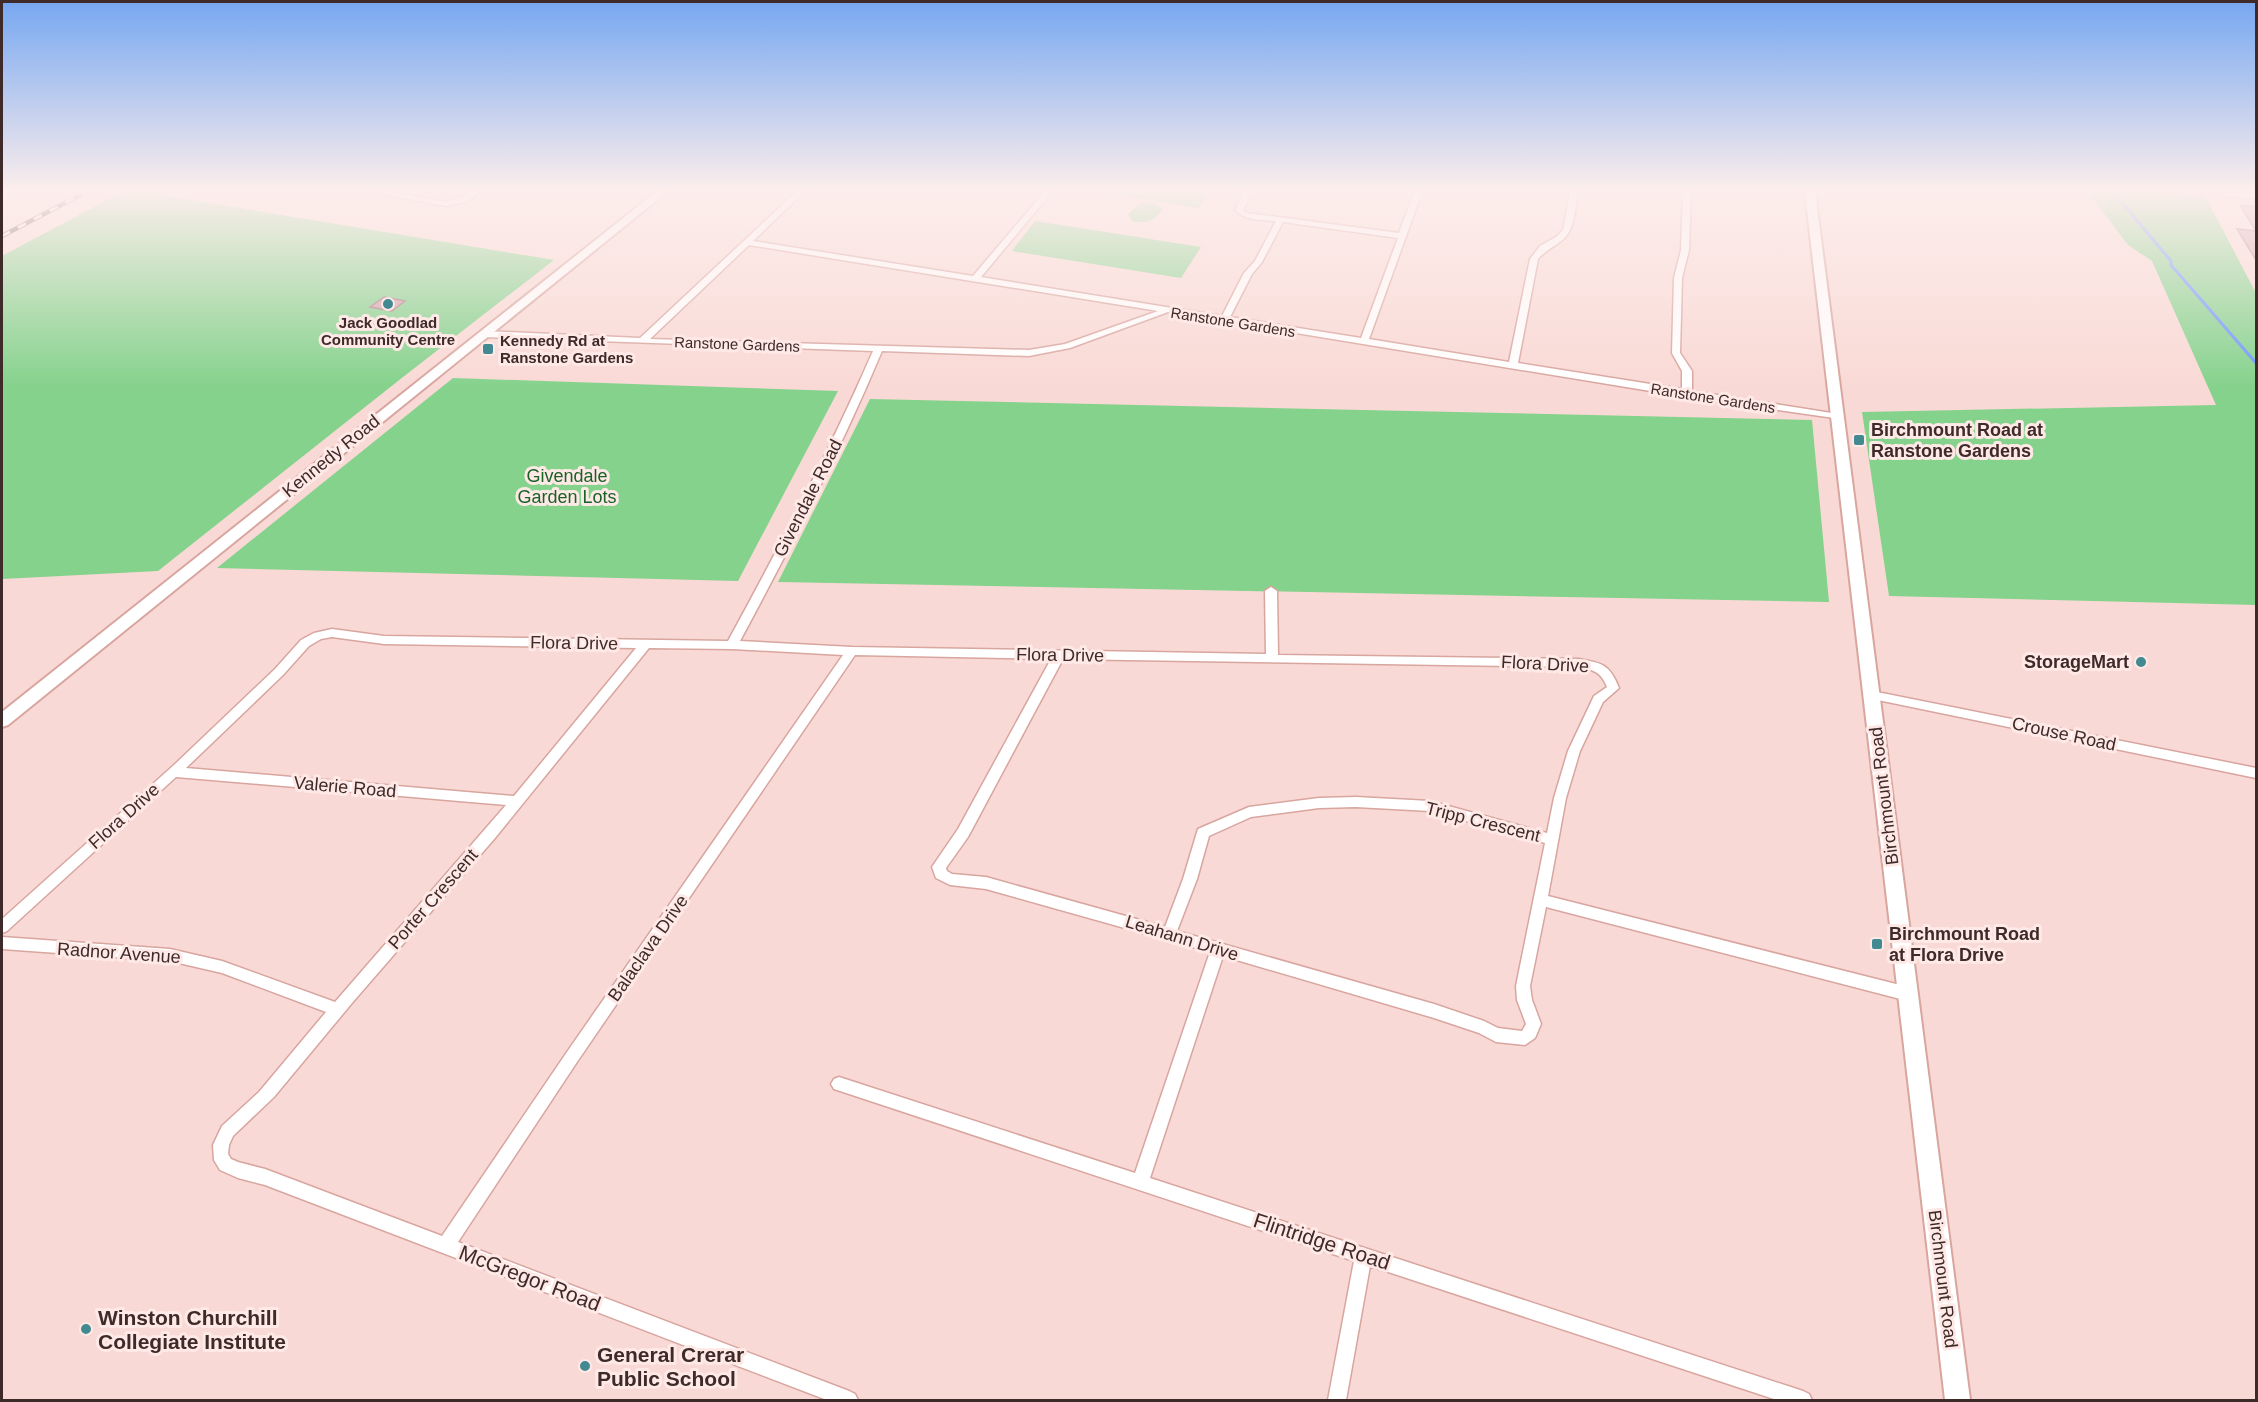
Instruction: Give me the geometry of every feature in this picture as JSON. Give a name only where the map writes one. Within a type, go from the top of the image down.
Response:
[{"type":"main road","name":"Kennedy Road","points":[[2,721],[580,257]]},
{"type":"main road","name":"Birchmount Road","points":[[1818,257],[1958,1401]]},
{"type":"street","points":[[642,341],[731,257]]},
{"type":"street","points":[[842,257],[1166,311]]},
{"type":"street","points":[[975,279],[993,257]]},
{"type":"street","points":[[1224,320],[1248,273],[1260,257]]},
{"type":"street","points":[[1364,342],[1394,257]]},
{"type":"street","points":[[1513,366],[1535,257]]},
{"type":"street","points":[[1683,257],[1678,279],[1676,353],[1687,371],[1687,394]]},
{"type":"street","name":"Ranstone Gardens","points":[[484,334],[1003,353],[1046,351],[1166,311],[1838,417]]},
{"type":"street","name":"Givendale Road","points":[[732,645],[796,526],[851,413],[879,348]]},
{"type":"street","points":[[1271,591],[1272,657]]},
{"type":"street","name":"Flora Drive","points":[[2,927],[173,772],[279,672],[300,647],[318,636],[332,633],[384,640],[732,645],[852,651],[1059,655],[1579,663],[1600,667],[1607,671],[1612,688],[1598,699],[1574,751],[1550,839],[1542,900]]},
{"type":"street","name":"Porter Crescent","points":[[220,1151],[223,1140],[233,1125],[258,1104],[276,1084],[336,1009],[517,801],[645,645]]},
{"type":"street","name":"Balaclava Drive","points":[[446,1245],[572,1057],[852,651]]},
{"type":"street","name":"Leahann Drive","points":[[1059,655],[963,833],[939,867],[941,874],[950,879],[986,883],[1434,1011],[1484,1028],[1497,1035],[1524,1038],[1531,1031],[1533,1022],[1524,1002],[1523,986],[1542,900]]},
{"type":"street","name":"Crouse Road","points":[[1872,695],[2256,773]]},
{"type":"street","name":"Valerie Road","points":[[173,772],[517,801]]},
{"type":"street","name":"Tripp Crescent","points":[[1169,934],[1190,879],[1203,833],[1249,812],[1319,803],[1356,802],[1430,807],[1550,839]]},
{"type":"street","points":[[1542,900],[1908,994]]},
{"type":"street","name":"Radnor Avenue","points":[[2,943],[170,955],[195,959],[336,1009]]},
{"type":"street","points":[[1141,1181],[1218,949]]},
{"type":"street","name":"Flintridge Road","points":[[839,1084],[1141,1181],[1803,1401]]},
{"type":"street","name":"McGregor Road","points":[[220,1151],[223,1164],[231,1168],[265,1177],[446,1245],[563,1293],[849,1401]]},
{"type":"street","points":[[1337,1401],[1364,1255]]},
{"type":"green space","points":[[2,257],[538,257],[554,260],[158,571],[2,579]]},
{"type":"green space","points":[[1052,257],[1194,257],[1181,278]]},
{"type":"green space","points":[[2147,257],[2237,257],[2256,293],[2256,605],[1889,596],[1862,412],[2216,405],[2152,261]]},
{"type":"green space","name":"Givendale Garden Lots","points":[[453,378],[838,391],[738,581],[217,568]]},
{"type":"green space","points":[[870,399],[1812,420],[1829,602],[778,582]]},
{"type":"building","name":"Jack Goodlad Community Centre","points":[[384,297],[405,301],[392,311],[370,307]]},
{"type":"waterway","points":[[2168,257],[2171,265],[2256,363]]},
{"type":"place","name":"Jack Goodlad Community Centre","points":[[388,304]]},
{"type":"place","name":"Kennedy Rd at Ranstone Gardens","points":[[488,349]]},
{"type":"place","name":"Birchmount Road at Ranstone Gardens","points":[[1859,440]]},
{"type":"place","name":"StorageMart","points":[[2141,662]]},
{"type":"place","name":"Birchmount Road at Flora Drive","points":[[1877,944]]},
{"type":"place","name":"Winston Churchill Collegiate Institute","points":[[86,1329]]},
{"type":"place","name":"General Crerar Public School","points":[[585,1366]]}]
